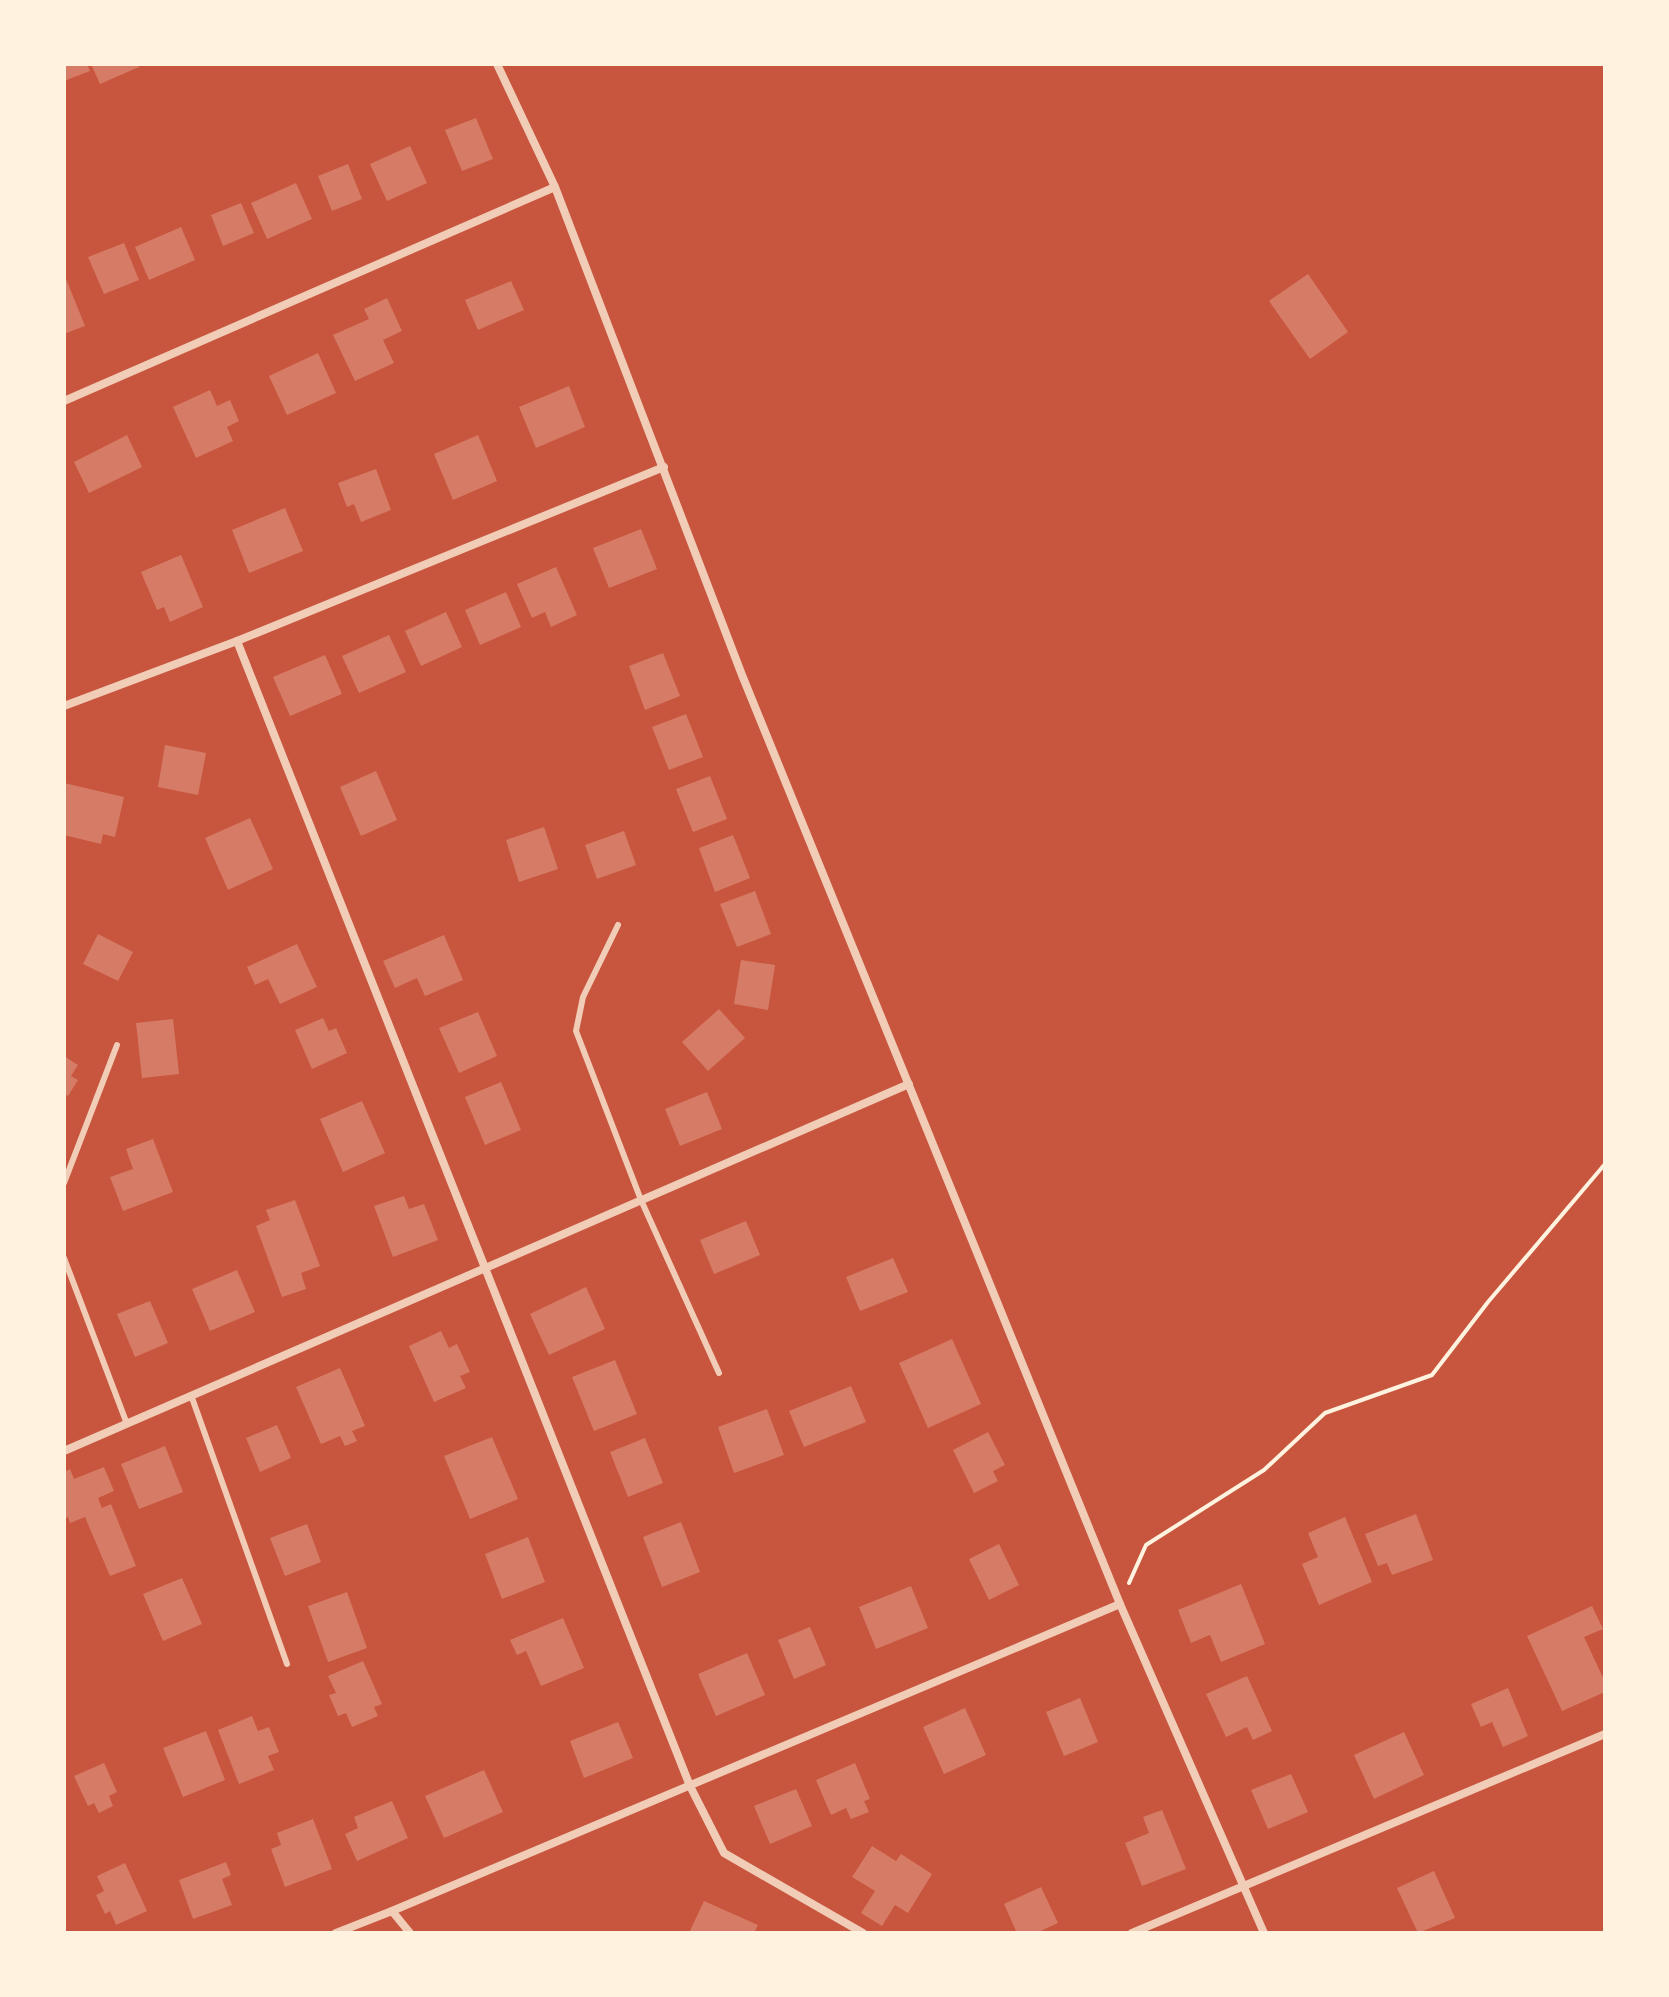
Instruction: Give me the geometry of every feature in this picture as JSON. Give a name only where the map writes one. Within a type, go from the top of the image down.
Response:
[{"type":"street","points":[[497,64],[555,187],[748,689],[1120,1604],[1264,1933]]},
{"type":"street","points":[[64,401],[555,187]]},
{"type":"street","points":[[64,706],[237,641],[664,467]]},
{"type":"street","points":[[237,641],[690,1786],[724,1853],[863,1933]]},
{"type":"street","points":[[64,1451],[909,1084]]},
{"type":"street","points":[[336,1933],[1120,1604]]},
{"type":"street","points":[[1132,1933],[1605,1734]]},
{"type":"street","points":[[392,1911],[410,1933]]},
{"type":"lane","points":[[618,925],[583,997],[576,1031],[641,1200],[719,1373]]},
{"type":"lane","points":[[64,1183],[117,1045]]},
{"type":"lane","points":[[64,1258],[127,1424]]},
{"type":"lane","points":[[191,1395],[287,1664]]},
{"type":"path","points":[[1120,1604],[1146,1545],[1264,1470],[1325,1413],[1432,1375],[1488,1302],[1605,1164]]},
{"type":"building","points":[[64,64],[87,64],[90,71],[64,81]]},
{"type":"building","points":[[91,64],[137,64],[139,67],[100,84]]},
{"type":"building","points":[[476,118],[493,159],[462,171],[445,130]]},
{"type":"building","points":[[410,146],[427,183],[387,201],[370,164]]},
{"type":"building","points":[[348,164],[362,199],[332,211],[318,176]]},
{"type":"building","points":[[296,183],[312,219],[267,239],[251,203]]},
{"type":"building","points":[[241,203],[254,233],[223,246],[211,215]]},
{"type":"building","points":[[181,227],[195,260],[149,280],[135,247]]},
{"type":"building","points":[[124,243],[139,280],[104,294],[88,257]]},
{"type":"building","points":[[64,274],[85,326],[64,334]]},
{"type":"building","points":[[1308,274],[1348,332],[1310,359],[1269,301]]},
{"type":"building","points":[[511,281],[524,310],[478,330],[465,300]]},
{"type":"building","points":[[387,298],[402,331],[383,340],[394,363],[355,381],[333,335],[369,319],[364,309]]},
{"type":"building","points":[[318,353],[336,393],[287,415],[269,376]]},
{"type":"building","points":[[569,386],[585,427],[536,448],[519,407]]},
{"type":"building","points":[[210,390],[217,406],[230,400],[239,421],[227,427],[233,441],[196,458],[173,407]]},
{"type":"building","points":[[127,435],[142,467],[89,493],[74,462]]},
{"type":"building","points":[[478,435],[497,481],[453,500],[434,454]]},
{"type":"building","points":[[376,469],[391,510],[361,522],[354,504],[347,507],[338,483]]},
{"type":"building","points":[[285,508],[303,551],[249,573],[232,530]]},
{"type":"building","points":[[641,529],[657,569],[609,588],[593,548]]},
{"type":"building","points":[[181,555],[203,607],[170,622],[164,607],[157,610],[141,572]]},
{"type":"building","points":[[556,567],[577,615],[551,627],[545,612],[532,618],[517,584]]},
{"type":"building","points":[[506,592],[521,627],[480,645],[465,610]]},
{"type":"building","points":[[446,612],[462,647],[421,666],[405,631]]},
{"type":"building","points":[[389,635],[406,672],[359,693],[342,656]]},
{"type":"building","points":[[663,653],[680,696],[645,710],[629,666]]},
{"type":"building","points":[[325,655],[342,694],[290,716],[273,677]]},
{"type":"building","points":[[686,714],[703,757],[669,770],[652,727]]},
{"type":"building","points":[[165,745],[206,753],[198,795],[158,787]]},
{"type":"building","points":[[376,771],[397,820],[361,836],[340,787]]},
{"type":"building","points":[[710,776],[727,819],[693,832],[676,789]]},
{"type":"building","points":[[64,783],[124,797],[115,837],[103,834],[101,844],[64,835]]},
{"type":"building","points":[[250,818],[273,869],[228,890],[205,838]]},
{"type":"building","points":[[544,827],[558,869],[519,882],[506,840]]},
{"type":"building","points":[[624,831],[636,865],[597,879],[585,845]]},
{"type":"building","points":[[733,835],[750,878],[715,892],[699,848]]},
{"type":"building","points":[[755,891],[771,934],[737,947],[720,904]]},
{"type":"building","points":[[98,934],[133,952],[118,981],[83,964]]},
{"type":"building","points":[[444,935],[463,980],[425,996],[417,978],[395,988],[383,961]]},
{"type":"building","points":[[297,944],[317,987],[280,1004],[268,979],[255,985],[247,967]]},
{"type":"building","points":[[741,960],[775,965],[768,1010],[734,1004]]},
{"type":"building","points":[[719,1009],[745,1038],[708,1071],[682,1042]]},
{"type":"building","points":[[478,1012],[497,1056],[459,1073],[439,1028]]},
{"type":"building","points":[[323,1018],[329,1031],[336,1028],[347,1053],[312,1069],[295,1030]]},
{"type":"building","points":[[173,1019],[179,1074],[142,1078],[136,1023]]},
{"type":"building","points":[[64,1056],[78,1065],[71,1076],[78,1080],[68,1096],[64,1094]]},
{"type":"building","points":[[501,1082],[521,1130],[485,1145],[465,1097]]},
{"type":"building","points":[[707,1092],[722,1129],[680,1146],[665,1109]]},
{"type":"building","points":[[362,1101],[385,1153],[343,1172],[320,1119]]},
{"type":"building","points":[[153,1139],[173,1192],[123,1211],[110,1177],[133,1169],[126,1149]]},
{"type":"building","points":[[404,1196],[409,1209],[424,1204],[438,1240],[393,1257],[374,1206]]},
{"type":"building","points":[[295,1200],[320,1266],[301,1273],[306,1289],[282,1297],[256,1226],[270,1220],[266,1210]]},
{"type":"building","points":[[746,1221],[760,1255],[714,1274],[700,1240]]},
{"type":"building","points":[[893,1258],[908,1292],[860,1311],[846,1277]]},
{"type":"building","points":[[237,1270],[255,1312],[210,1331],[192,1289]]},
{"type":"building","points":[[586,1287],[605,1329],[549,1355],[530,1314]]},
{"type":"building","points":[[150,1301],[168,1343],[135,1357],[117,1314]]},
{"type":"building","points":[[441,1331],[449,1348],[457,1344],[470,1372],[460,1376],[466,1388],[434,1402],[409,1346]]},
{"type":"building","points":[[952,1339],[981,1404],[928,1428],[899,1363]]},
{"type":"building","points":[[615,1360],[637,1414],[594,1431],[572,1377]]},
{"type":"building","points":[[340,1368],[365,1426],[352,1431],[357,1441],[345,1446],[340,1436],[321,1444],[296,1387]]},
{"type":"building","points":[[851,1386],[866,1422],[804,1447],[789,1411]]},
{"type":"building","points":[[767,1409],[784,1455],[734,1473],[718,1427]]},
{"type":"building","points":[[277,1425],[291,1458],[260,1472],[246,1438]]},
{"type":"building","points":[[988,1432],[1005,1465],[993,1471],[998,1481],[974,1493],[953,1450]]},
{"type":"building","points":[[492,1437],[518,1499],[470,1519],[444,1456]]},
{"type":"building","points":[[645,1438],[663,1483],[628,1497],[610,1452]]},
{"type":"building","points":[[165,1446],[183,1492],[139,1509],[121,1464]]},
{"type":"building","points":[[104,1467],[114,1491],[98,1498],[102,1508],[111,1504],[136,1566],[110,1576],[85,1517],[70,1523],[68,1517],[64,1519],[64,1472],[70,1469],[74,1479]]},
{"type":"building","points":[[1416,1514],[1433,1560],[1392,1575],[1387,1563],[1378,1566],[1365,1534]]},
{"type":"building","points":[[1345,1517],[1372,1582],[1319,1605],[1302,1564],[1318,1557],[1308,1533]]},
{"type":"building","points":[[681,1522],[700,1572],[662,1587],[643,1537]]},
{"type":"building","points":[[307,1524],[321,1562],[285,1576],[270,1538]]},
{"type":"building","points":[[528,1537],[545,1582],[502,1599],[485,1554]]},
{"type":"building","points":[[999,1544],[1019,1585],[989,1600],[969,1559]]},
{"type":"building","points":[[182,1578],[202,1624],[163,1641],[143,1594]]},
{"type":"building","points":[[1241,1584],[1265,1644],[1221,1662],[1210,1635],[1191,1643],[1178,1610]]},
{"type":"building","points":[[911,1586],[928,1628],[876,1649],[859,1607]]},
{"type":"building","points":[[347,1592],[367,1648],[328,1662],[308,1606]]},
{"type":"building","points":[[1592,1606],[1603,1629],[1584,1637],[1605,1682],[1605,1692],[1562,1711],[1527,1636]]},
{"type":"building","points":[[563,1618],[584,1668],[541,1686],[526,1651],[517,1655],[510,1640]]},
{"type":"building","points":[[810,1627],[826,1665],[794,1679],[778,1640]]},
{"type":"building","points":[[747,1653],[765,1695],[716,1716],[698,1674]]},
{"type":"building","points":[[363,1661],[382,1704],[374,1707],[378,1716],[352,1727],[346,1713],[338,1716],[329,1695],[336,1693],[328,1676]]},
{"type":"building","points":[[1247,1676],[1272,1731],[1253,1740],[1247,1727],[1226,1737],[1206,1694]]},
{"type":"building","points":[[1508,1688],[1528,1736],[1503,1747],[1492,1722],[1481,1727],[1471,1704]]},
{"type":"building","points":[[1080,1698],[1098,1742],[1064,1756],[1046,1712]]},
{"type":"building","points":[[965,1708],[986,1755],[944,1774],[923,1727]]},
{"type":"building","points":[[252,1716],[258,1731],[269,1727],[279,1752],[268,1756],[274,1770],[239,1784],[218,1730]]},
{"type":"building","points":[[618,1722],[633,1758],[584,1778],[570,1741]]},
{"type":"building","points":[[206,1731],[225,1780],[183,1797],[163,1748]]},
{"type":"building","points":[[1404,1732],[1424,1775],[1374,1799],[1354,1755]]},
{"type":"building","points":[[104,1763],[117,1792],[109,1796],[113,1806],[99,1813],[94,1803],[88,1806],[74,1776]]},
{"type":"building","points":[[855,1763],[870,1799],[864,1801],[869,1812],[851,1819],[846,1808],[831,1815],[816,1780]]},
{"type":"building","points":[[484,1770],[503,1812],[444,1838],[425,1796]]},
{"type":"building","points":[[1291,1774],[1308,1812],[1268,1829],[1251,1790]]},
{"type":"building","points":[[796,1789],[812,1826],[770,1844],[754,1806]]},
{"type":"building","points":[[392,1801],[408,1838],[357,1861],[345,1834],[358,1828],[354,1817]]},
{"type":"building","points":[[1162,1810],[1186,1869],[1142,1886],[1125,1843],[1149,1833],[1143,1817]]},
{"type":"building","points":[[313,1819],[332,1869],[285,1887],[271,1849],[281,1845],[277,1833]]},
{"type":"building","points":[[872,1846],[896,1861],[901,1854],[932,1874],[908,1913],[895,1905],[882,1926],[861,1913],[875,1891],[852,1877]]},
{"type":"building","points":[[226,1862],[231,1875],[222,1879],[232,1905],[193,1919],[179,1880]]},
{"type":"building","points":[[125,1863],[147,1911],[116,1925],[110,1911],[105,1914],[96,1895],[104,1891],[97,1876]]},
{"type":"building","points":[[1434,1871],[1455,1918],[1418,1933],[1397,1888]]},
{"type":"building","points":[[1041,1887],[1058,1923],[1036,1933],[1017,1933],[1004,1904]]},
{"type":"building","points":[[704,1901],[758,1925],[754,1933],[689,1933]]}]
